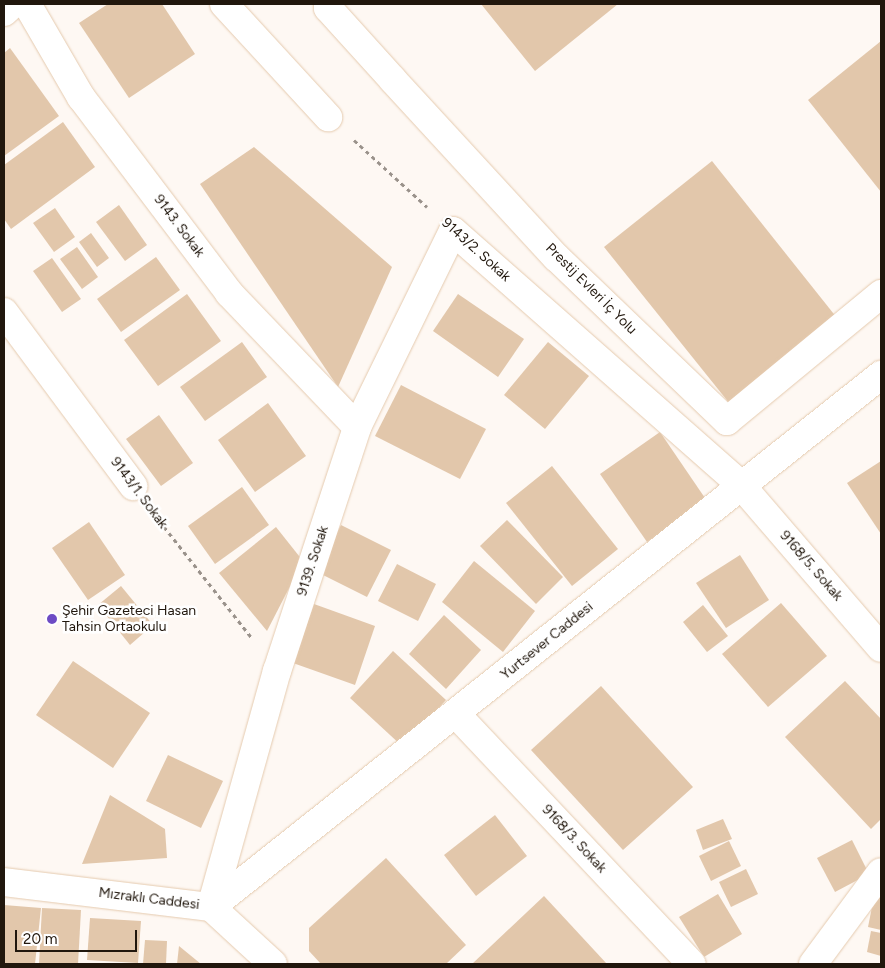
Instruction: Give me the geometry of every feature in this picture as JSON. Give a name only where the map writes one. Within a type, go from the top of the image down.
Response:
[{"type":"street","points":[[4,12],[13,4]]},
{"type":"street","name":"9143. Sokak","points":[[27,4],[81,97],[229,292],[357,427]]},
{"type":"street","points":[[224,4],[328,117]]},
{"type":"street","name":"Prestij Evleri İç Yolu","points":[[328,4],[328,8],[556,257],[727,421],[881,294]]},
{"type":"street","name":"9139. Sokak","points":[[211,907],[277,671],[357,427],[453,230]]},
{"type":"street","name":"9143/2. Sokak","points":[[453,230],[740,484]]},
{"type":"street","name":"9143/1. Sokak","points":[[4,312],[133,486]]},
{"type":"street","name":"Yurtsever Caddesi","points":[[211,907],[456,715],[740,484],[881,375]]},
{"type":"street","name":"9168/5. Sokak","points":[[740,484],[881,648]]},
{"type":"street","name":"9168/3. Sokak","points":[[456,715],[692,964]]},
{"type":"street","points":[[813,964],[881,872]]},
{"type":"street","name":"Mızraklı Caddesi","points":[[4,882],[211,907],[273,964]]},
{"type":"path","name":"9143/2. Sokak","points":[[328,117],[453,230]]},
{"type":"path","name":"9143/1. Sokak","points":[[133,486],[277,671]]},
{"type":"building","points":[[108,4],[162,4],[195,54],[129,98],[79,23]]},
{"type":"building","points":[[481,4],[618,4],[535,71]]},
{"type":"building","points":[[881,41],[881,192],[808,100]]},
{"type":"building","points":[[10,48],[59,116],[4,156],[4,53]]},
{"type":"building","points":[[63,122],[95,167],[11,229],[4,219],[4,165]]},
{"type":"building","points":[[254,147],[392,267],[338,387],[200,184]]},
{"type":"building","points":[[712,161],[845,328],[738,414],[604,247]]},
{"type":"building","points":[[119,205],[147,245],[125,261],[96,222]]},
{"type":"building","points":[[55,208],[75,237],[54,252],[33,223]]},
{"type":"building","points":[[91,233],[109,258],[97,267],[79,242]]},
{"type":"building","points":[[77,247],[98,277],[82,289],[60,259]]},
{"type":"building","points":[[156,257],[180,290],[121,332],[97,299]]},
{"type":"building","points":[[52,258],[81,299],[62,312],[33,271]]},
{"type":"building","points":[[187,294],[221,341],[158,386],[124,340]]},
{"type":"building","points":[[458,294],[524,339],[498,377],[433,331]]},
{"type":"building","points":[[242,342],[267,377],[205,421],[180,387]]},
{"type":"building","points":[[548,342],[589,376],[545,429],[504,395]]},
{"type":"building","points":[[401,385],[486,429],[460,479],[375,436]]},
{"type":"building","points":[[268,403],[306,456],[255,492],[218,440]]},
{"type":"building","points":[[159,415],[193,463],[161,486],[126,439]]},
{"type":"building","points":[[660,432],[707,501],[647,542],[600,474]]},
{"type":"building","points":[[881,461],[881,534],[847,483]]},
{"type":"building","points":[[552,466],[618,549],[572,586],[506,503]]},
{"type":"building","points":[[242,487],[269,525],[215,564],[188,526]]},
{"type":"building","points":[[507,520],[563,577],[536,604],[480,546]]},
{"type":"building","points":[[89,522],[125,575],[88,600],[52,548]]},
{"type":"building","points":[[341,525],[391,550],[367,597],[317,572]]},
{"type":"building","points":[[276,527],[303,561],[267,631],[219,573]]},
{"type":"building","points":[[740,555],[769,600],[726,628],[696,583]]},
{"type":"building","points":[[474,561],[535,611],[503,652],[442,602]]},
{"type":"building","points":[[397,564],[436,584],[418,621],[378,601]]},
{"type":"building","points":[[121,586],[153,625],[130,645],[98,605]]},
{"type":"building","points":[[781,603],[827,656],[768,707],[722,654]]},
{"type":"building","points":[[314,604],[375,626],[355,685],[293,663]]},
{"type":"building","points":[[703,605],[728,636],[707,652],[683,622]]},
{"type":"building","points":[[444,615],[481,650],[446,689],[409,654]]},
{"type":"building","points":[[393,651],[446,700],[403,747],[350,698]]},
{"type":"building","points":[[73,661],[150,713],[113,768],[36,715]]},
{"type":"building","points":[[845,681],[881,719],[881,819],[871,829],[785,737]]},
{"type":"building","points":[[601,686],[693,787],[623,850],[531,750]]},
{"type":"building","points":[[168,755],[223,781],[201,828],[146,801]]},
{"type":"building","points":[[110,795],[165,829],[167,858],[82,864]]},
{"type":"building","points":[[495,815],[527,856],[476,896],[444,855]]},
{"type":"building","points":[[723,819],[732,839],[703,850],[696,830]]},
{"type":"building","points":[[852,840],[869,874],[835,892],[817,858]]},
{"type":"building","points":[[729,841],[741,866],[711,881],[699,856]]},
{"type":"building","points":[[386,858],[466,945],[446,964],[321,964],[309,951],[309,928]]},
{"type":"building","points":[[746,869],[758,894],[731,907],[719,882]]},
{"type":"building","points":[[718,894],[742,934],[704,957],[679,917]]},
{"type":"building","points":[[544,896],[607,964],[472,964]]},
{"type":"building","points":[[874,897],[881,898],[881,930],[868,927]]},
{"type":"building","points":[[4,905],[41,908],[35,964],[4,964]]},
{"type":"building","points":[[42,908],[81,910],[78,964],[39,964]]},
{"type":"building","points":[[90,918],[141,921],[138,963],[87,960]]},
{"type":"building","points":[[871,931],[881,933],[881,956],[867,952]]},
{"type":"building","points":[[145,940],[167,941],[166,964],[143,964]]},
{"type":"building","points":[[179,946],[201,964],[177,964]]},
{"type":"place","name":"Şehir Gazeteci Hasan Tahsin Ortaokulu","points":[[52,619]]}]
